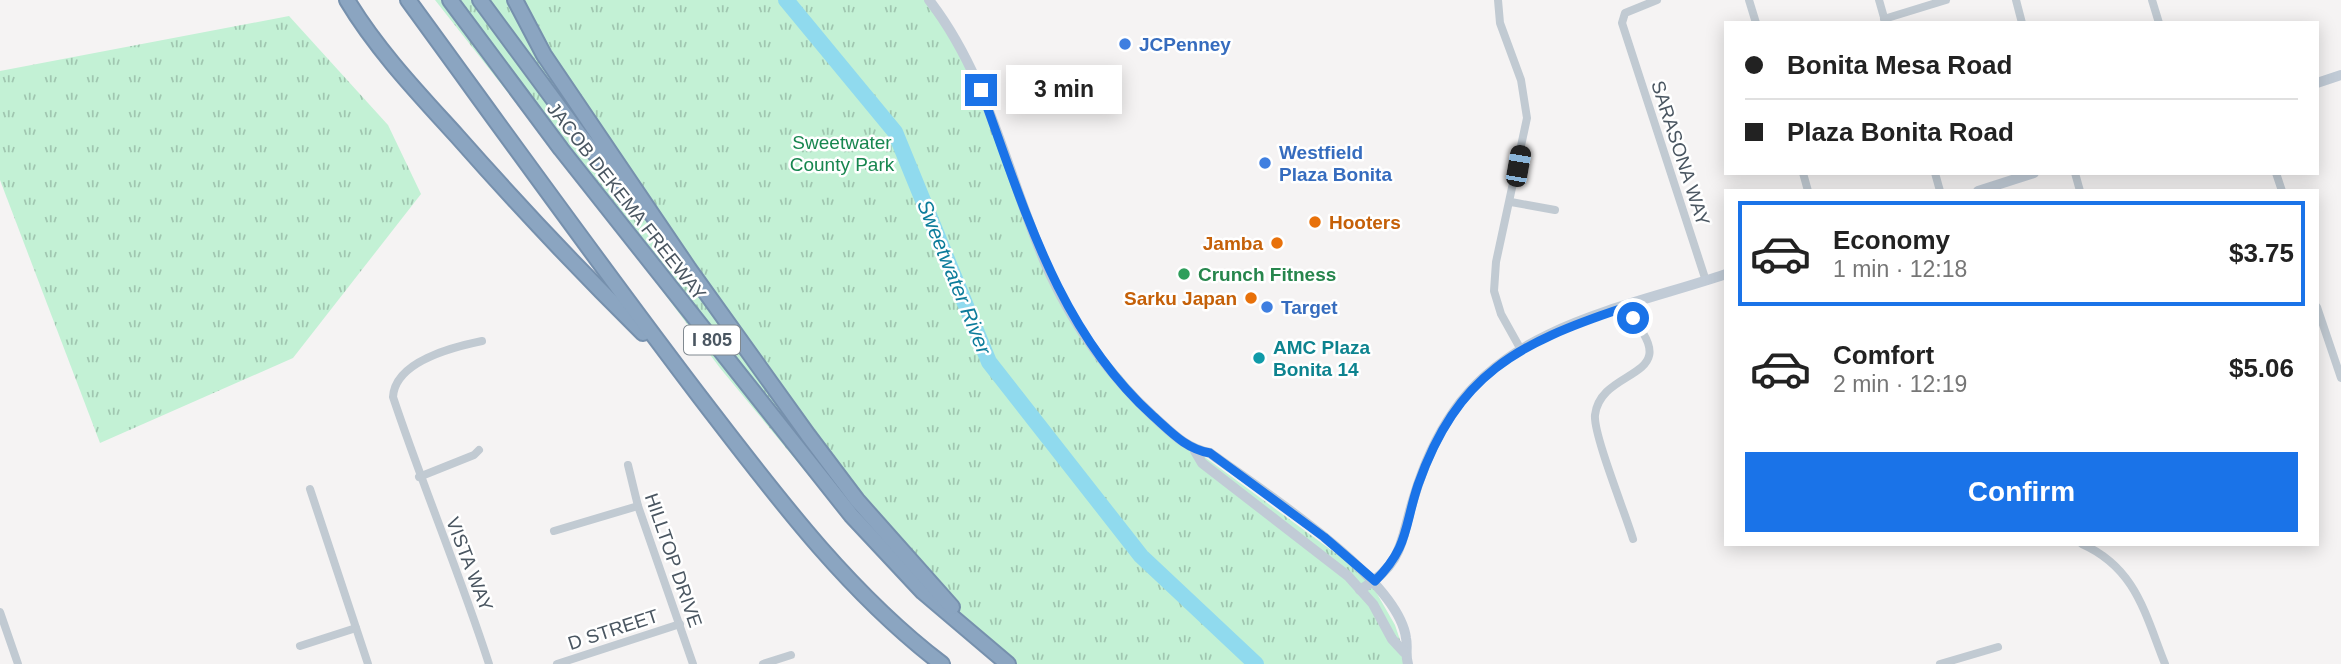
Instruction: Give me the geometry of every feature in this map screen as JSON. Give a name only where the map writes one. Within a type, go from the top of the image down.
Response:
[{"type":"highway","points":[[346,0],[398,70],[565,256],[674,363]]},
{"type":"highway","name":"I 805","points":[[408,0],[674,363],[790,513],[867,597],[942,664]]},
{"type":"highway","points":[[480,0],[579,134],[689,269]]},
{"type":"highway","points":[[514,0],[544,55],[689,269],[831,467],[989,650]]},
{"type":"highway","name":"JACOB DEKEMA FREEWAY","points":[[454,5],[561,149],[812,468],[923,592],[1008,664]]},
{"type":"main road","points":[[929,0],[959,45],[981,90],[1045,262],[1063,301],[1110,371],[1136,400],[1195,450],[1202,463],[1329,561],[1360,590],[1373,604],[1392,639],[1404,652],[1408,664]]},
{"type":"main road","points":[[2319,81],[2341,75]]},
{"type":"main road","points":[[1984,189],[2028,175]]},
{"type":"main road","points":[[1360,590],[1375,581],[1400,551],[1425,466],[1455,408],[1486,374],[1520,348],[1563,327],[1724,275]]},
{"type":"main road","points":[[1195,450],[1210,453],[1324,537],[1375,581],[1406,638],[1404,652]]},
{"type":"street","points":[[1498,0],[1500,23],[1521,80],[1527,118],[1496,262],[1494,291],[1501,314],[1520,348]]},
{"type":"street","name":"SARASONA WAY","points":[[1657,0],[1625,13],[1622,23],[1706,281]]},
{"type":"street","points":[[1749,0],[1755,21]]},
{"type":"street","points":[[1879,0],[1885,21],[1947,0]]},
{"type":"street","points":[[2016,0],[2021,21]]},
{"type":"street","points":[[2152,0],[2158,21]]},
{"type":"street","points":[[1511,202],[1555,211]]},
{"type":"street","points":[[1623,308],[1643,328],[1649,338],[1649,350],[1637,373],[1610,388],[1602,396],[1595,422],[1633,539]]},
{"type":"street","points":[[2321,335],[2341,378]]},
{"type":"street","name":"VISTA WAY","points":[[482,341],[443,349],[403,374],[393,385],[393,397],[419,477],[461,579],[489,664]]},
{"type":"street","points":[[419,477],[474,455],[479,450]]},
{"type":"street","name":"HILLTOP DRIVE","points":[[628,466],[638,506],[693,664]]},
{"type":"street","points":[[310,489],[368,664]]},
{"type":"street","points":[[554,531],[638,506]]},
{"type":"street","points":[[2086,546],[2097,551],[2132,582],[2165,664]]},
{"type":"street","points":[[0,612],[18,664]]},
{"type":"street","name":"D STREET","points":[[557,664],[680,624]]},
{"type":"street","points":[[300,646],[356,628]]},
{"type":"street","points":[[1940,664],[1998,648]]},
{"type":"street","points":[[763,664],[791,654]]},
{"type":"green space","name":"Sweetwater County Park","points":[[435,0],[930,0],[951,31],[1047,266],[1077,324],[1168,430],[1342,558],[1372,585],[1395,625],[1408,664],[1008,664],[922,595],[843,517],[720,368],[631,249]]},
{"type":"green space","points":[[289,16],[388,125],[421,194],[293,358],[100,443],[0,180],[0,71]]},
{"type":"waterway","name":"Sweetwater River","points":[[786,0],[895,132],[989,362],[1141,556],[1256,664]]},
{"type":"place","name":"JCPenney","points":[[1125,44]]},
{"type":"place","name":"Westfield Plaza Bonita","points":[[1265,163]]},
{"type":"place","name":"Hooters","points":[[1315,222]]},
{"type":"place","name":"Jamba","points":[[1277,243]]},
{"type":"place","name":"Crunch Fitness","points":[[1184,274]]},
{"type":"place","name":"Sarku Japan","points":[[1251,298]]},
{"type":"place","name":"Target","points":[[1267,307]]},
{"type":"place","name":"AMC Plaza Bonita 14","points":[[1259,358]]},
{"type":"route","points":[[981,90],[1050,273],[1063,301],[1093,350],[1136,400],[1184,443],[1195,450],[1210,453],[1324,537],[1375,581],[1400,551],[1413,500],[1438,436],[1455,408],[1486,374],[1520,348],[1563,327],[1623,308],[1633,318]]}]
